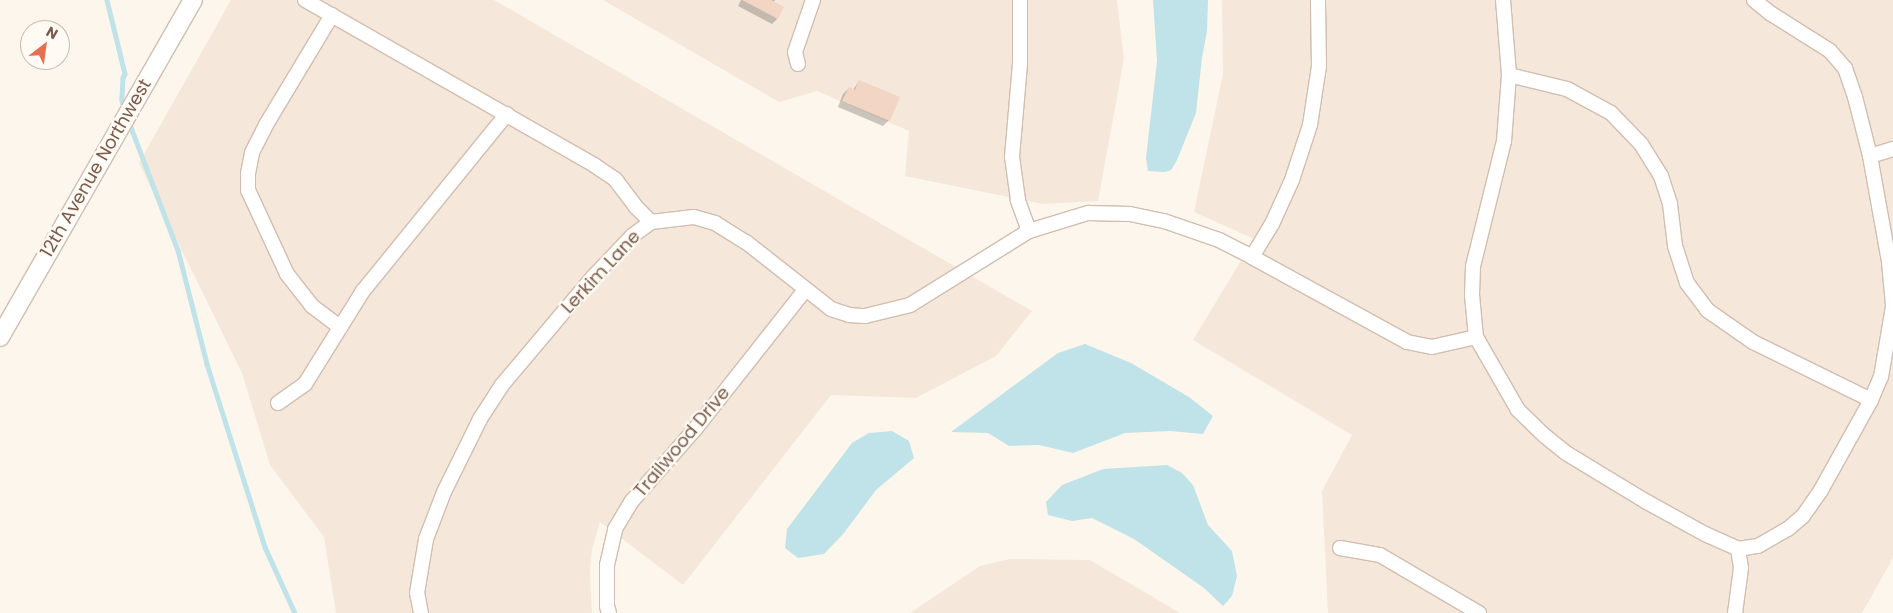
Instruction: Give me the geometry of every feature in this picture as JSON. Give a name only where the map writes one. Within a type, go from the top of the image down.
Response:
[{"type":"street","name":"12th Avenue Northwest","points":[[0,337],[193,0]]},
{"type":"street","points":[[305,0],[507,114],[615,179],[636,207],[651,222]]},
{"type":"street","points":[[798,64],[795,52],[813,0]]},
{"type":"street","points":[[1020,0],[1020,64],[1012,157],[1018,200],[1029,231]]},
{"type":"street","points":[[1252,257],[1272,224],[1292,180],[1310,125],[1319,66],[1318,0]]},
{"type":"street","points":[[1503,0],[1509,75],[1504,141],[1474,266],[1472,295],[1476,337],[1518,410],[1566,453],[1647,502],[1705,534],[1738,549],[1758,546],[1788,529],[1803,516],[1842,455],[1871,400],[1881,376],[1893,306],[1889,262],[1870,156],[1855,97],[1845,68],[1830,51],[1770,14],[1754,0]]},
{"type":"street","points":[[332,15],[266,125],[252,153],[248,173],[248,190],[287,274],[312,306],[340,326]]},
{"type":"street","points":[[1509,75],[1567,89],[1611,113],[1641,144],[1661,176],[1670,204],[1675,246],[1687,284],[1707,310],[1753,342],[1871,400]]},
{"type":"street","points":[[278,403],[305,384],[362,291],[507,114]]},
{"type":"street","points":[[1870,156],[1893,148]]},
{"type":"street","name":"Lerkim Lane","points":[[421,613],[417,593],[426,539],[444,492],[480,419],[502,385],[593,277],[632,236],[651,222],[694,216],[715,222],[746,242],[831,309],[849,315],[885,312],[910,305],[1029,231],[1088,214],[1130,214],[1164,220],[1219,240],[1407,342],[1432,347],[1476,337]]},
{"type":"street","name":"Trailwood Drive","points":[[609,613],[607,606],[606,565],[615,529],[632,501],[696,428],[805,290]]},
{"type":"street","points":[[1340,548],[1380,555],[1479,613]]},
{"type":"street","points":[[1735,613],[1741,568],[1738,549]]},
{"type":"shaded area","points":[[231,0],[494,0],[1032,311],[996,356],[916,398],[831,395],[683,585],[600,522],[592,549],[590,573],[592,613],[336,613],[324,537],[270,465],[242,373],[139,163]]},
{"type":"shaded area","points":[[603,0],[1117,0],[1124,59],[1098,201],[1043,204],[905,176],[909,131],[817,91],[779,102]]},
{"type":"shaded area","points":[[1222,0],[1893,0],[1893,558],[1862,613],[1328,613],[1322,491],[1352,435],[1193,340],[1254,239],[1194,212],[1223,74]]},
{"type":"shaded area","points":[[1010,559],[1090,560],[1180,613],[910,613],[980,566]]},
{"type":"water","points":[[1153,0],[1208,0],[1207,31],[1196,113],[1177,160],[1171,170],[1165,172],[1148,171],[1146,158],[1157,61]]},
{"type":"water","points":[[1085,344],[1131,363],[1189,397],[1213,416],[1203,434],[1170,431],[1125,433],[1073,453],[1039,445],[1009,446],[988,433],[951,432],[1058,353]]},
{"type":"water","points":[[892,431],[909,441],[914,458],[876,490],[844,533],[824,554],[798,558],[785,548],[787,529],[852,443],[869,433]]},
{"type":"water","points":[[1167,465],[1182,473],[1193,485],[1208,525],[1232,551],[1237,576],[1232,596],[1223,606],[1204,588],[1134,539],[1092,518],[1072,521],[1048,515],[1046,502],[1062,485],[1103,469]]},
{"type":"building","points":[[742,0],[771,0],[784,7],[778,19]]},
{"type":"building","points":[[859,80],[900,97],[890,121],[842,101],[849,87],[855,90]]},
{"type":"waterway","points":[[107,0],[125,74],[123,78],[122,100],[124,108]]},
{"type":"waterway","points":[[129,122],[178,250],[207,364],[265,547],[295,613]]}]
